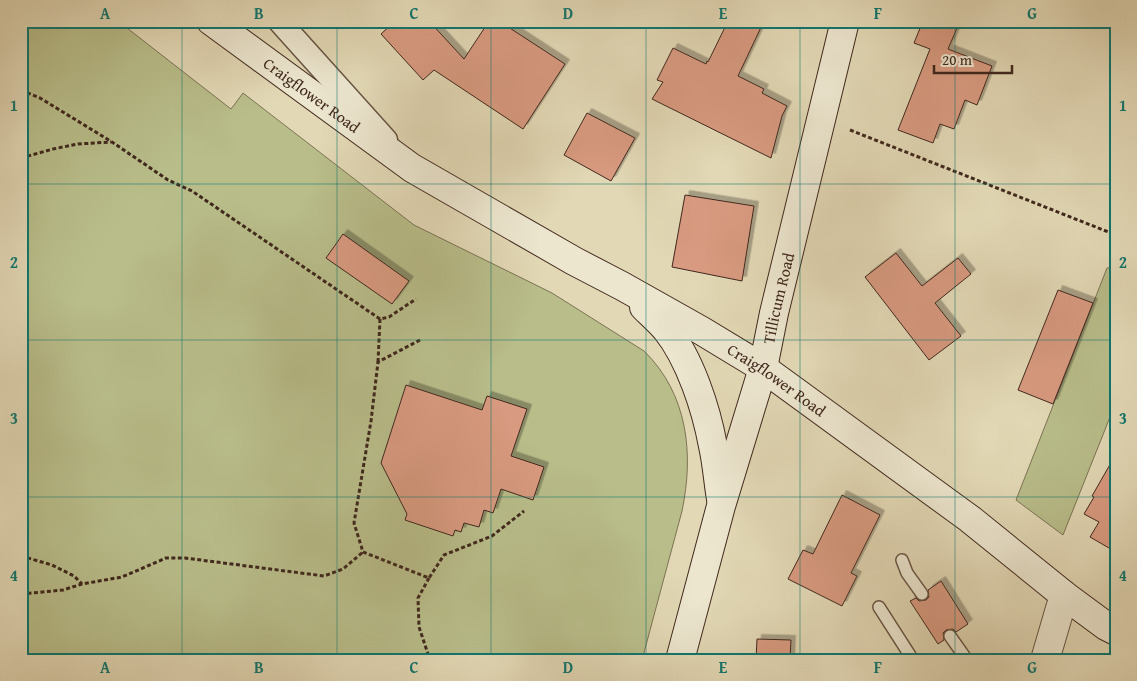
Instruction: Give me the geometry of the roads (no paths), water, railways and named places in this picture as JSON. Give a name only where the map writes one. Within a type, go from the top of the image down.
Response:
[{"type":"main road","name":"Craigflower Road","points":[[211,21],[412,168],[574,262],[702,331],[763,368],[970,518],[1064,594],[1106,626],[1116,631]]},
{"type":"main road","name":"Tillicum Road","points":[[680,660],[722,504],[763,368],[774,313],[845,21]]},
{"type":"main road","points":[[596,273],[619,286],[644,306],[666,330],[681,352],[697,387],[706,417],[714,447],[722,504]]},
{"type":"main road","points":[[1045,660],[1064,594]]},
{"type":"street","name":"Craigflower Road","points":[[280,21],[412,168]]},
{"type":"lane","points":[[902,560],[907,573],[922,594]]},
{"type":"lane","points":[[879,607],[913,660]]},
{"type":"lane","points":[[950,636],[967,660]]}]
